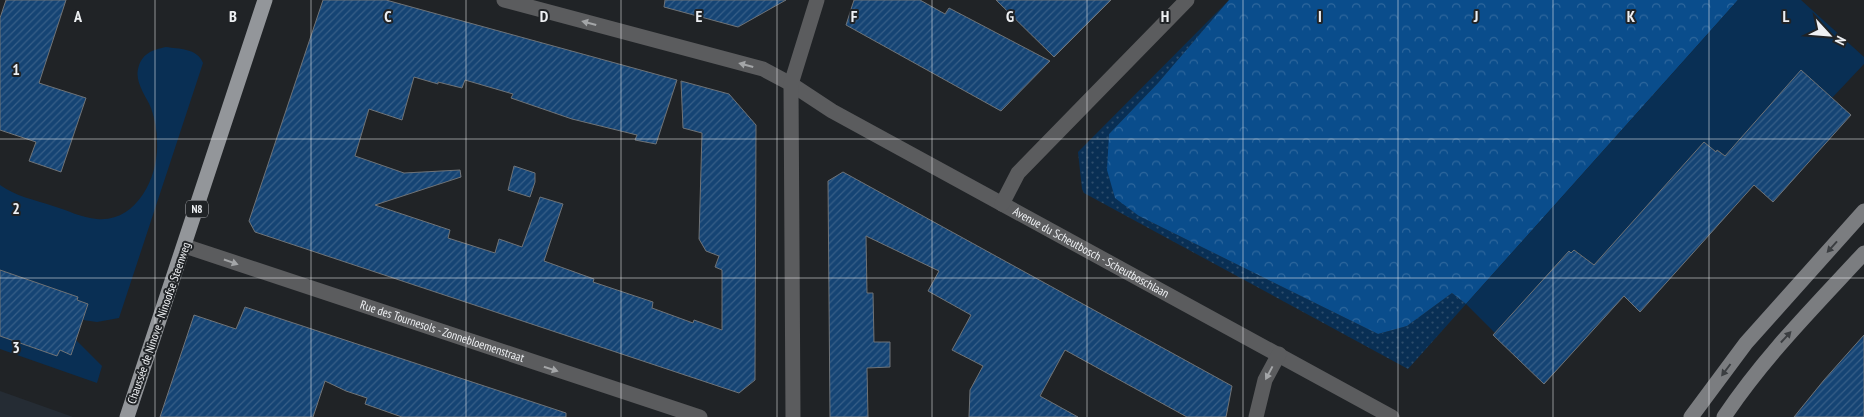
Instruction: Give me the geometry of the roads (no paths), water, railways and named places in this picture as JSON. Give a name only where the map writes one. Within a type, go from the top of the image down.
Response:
[{"type":"main road","name":"Chaussée de Ninove - Ninoofse Steenweg","points":[[127,417],[265,0]]},
{"type":"street","name":"Avenue du Scheutbosch - Scheutboschlaan","points":[[504,0],[763,70],[791,84],[832,111],[1392,417]]},
{"type":"street","points":[[793,417],[791,84],[817,0]]},
{"type":"street","points":[[1002,204],[1018,174],[1187,0]]},
{"type":"street","points":[[1691,417],[1746,343],[1864,211]]},
{"type":"street","name":"Rue des Tournesols - Zonnebloemenstraat","points":[[184,246],[700,417]]},
{"type":"street","points":[[1724,417],[1781,343],[1864,253]]},
{"type":"street","points":[[1256,417],[1265,380],[1279,354]]}]
